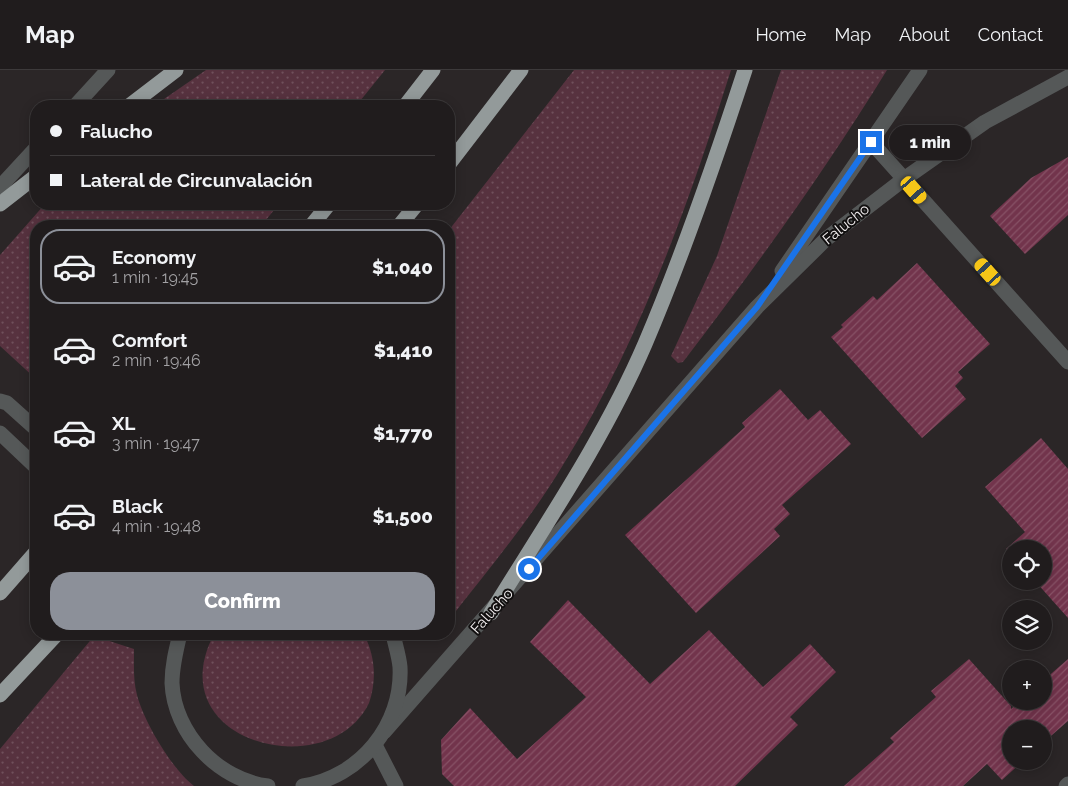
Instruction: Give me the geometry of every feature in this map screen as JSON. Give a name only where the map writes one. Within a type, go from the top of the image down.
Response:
[{"type":"highway","points":[[136,100],[176,70]]},
{"type":"highway","points":[[410,100],[433,70]]},
{"type":"highway","points":[[455,156],[521,70]]},
{"type":"highway","points":[[491,613],[581,468],[644,344],[697,210],[745,70]]},
{"type":"highway","points":[[0,204],[30,181]]},
{"type":"highway","points":[[316,220],[324,210]]},
{"type":"highway","points":[[405,220],[412,210]]},
{"type":"highway","points":[[0,593],[30,559]]},
{"type":"highway","points":[[0,695],[51,640]]},
{"type":"street","points":[[80,100],[108,70]]},
{"type":"street","points":[[757,307],[920,70]]},
{"type":"street","name":"Falucho","points":[[384,732],[491,613],[757,307],[826,239],[904,179],[985,122],[1068,77]]},
{"type":"street","points":[[871,142],[1068,362]]},
{"type":"street","points":[[0,187],[30,154]]},
{"type":"street","points":[[0,401],[7,403],[30,424]]},
{"type":"street","points":[[0,433],[30,461]]},
{"type":"street","points":[[171,640],[174,656]]},
{"type":"street","points":[[178,640],[174,656],[172,685],[178,713],[191,738],[210,759],[233,775],[268,786]]},
{"type":"street","points":[[336,786],[375,745],[384,732],[397,700],[400,667],[394,640]]},
{"type":"street","points":[[375,745],[396,786]]},
{"type":"street","points":[[303,786],[316,784],[343,773],[360,760]]},
{"type":"shaded area","points":[[206,70],[385,70],[361,100],[163,100]]},
{"type":"shaded area","points":[[574,70],[731,70],[679,223],[638,322],[615,371],[590,419],[537,505],[455,612],[455,222]]},
{"type":"shaded area","points":[[781,70],[887,70],[789,219],[683,362],[678,363],[671,356],[717,256]]},
{"type":"shaded area","points":[[40,210],[274,210],[266,220],[31,220]]},
{"type":"shaded area","points":[[30,221],[30,374],[0,346],[0,255]]},
{"type":"shaded area","points":[[91,640],[106,640],[134,649],[136,689],[146,718],[168,757],[194,786],[0,786],[0,749]]},
{"type":"shaded area","points":[[212,640],[367,640],[373,659],[374,677],[369,703],[349,728],[320,743],[287,746],[255,740],[227,726],[209,702],[203,672]]},
{"type":"building","points":[[1068,157],[1068,215],[1025,254],[990,216],[1031,178]]},
{"type":"building","points":[[917,263],[990,344],[958,372],[963,378],[955,386],[966,399],[922,438],[831,337],[843,327],[841,325],[873,296],[877,300]]},
{"type":"building","points":[[780,389],[808,420],[820,410],[851,444],[782,505],[790,514],[774,529],[780,536],[696,613],[625,535],[745,427],[742,423]]},
{"type":"building","points":[[1041,438],[1068,469],[1068,618],[1043,590],[1052,590],[1052,540],[1016,540],[1025,532],[985,487]]},
{"type":"building","points":[[568,600],[650,684],[709,630],[763,687],[810,644],[836,672],[790,717],[798,725],[735,786],[454,786],[442,774],[441,740],[470,708],[517,759],[586,697],[530,642]]},
{"type":"building","points":[[969,659],[1002,696],[1002,710],[1052,710],[1052,673],[1068,659],[1068,721],[1052,735],[1052,720],[1002,720],[1002,770],[1013,770],[1002,780],[987,764],[963,786],[844,786],[894,742],[890,738],[936,697],[931,691]]},
{"type":"route","points":[[529,569],[757,307],[871,142]]}]
